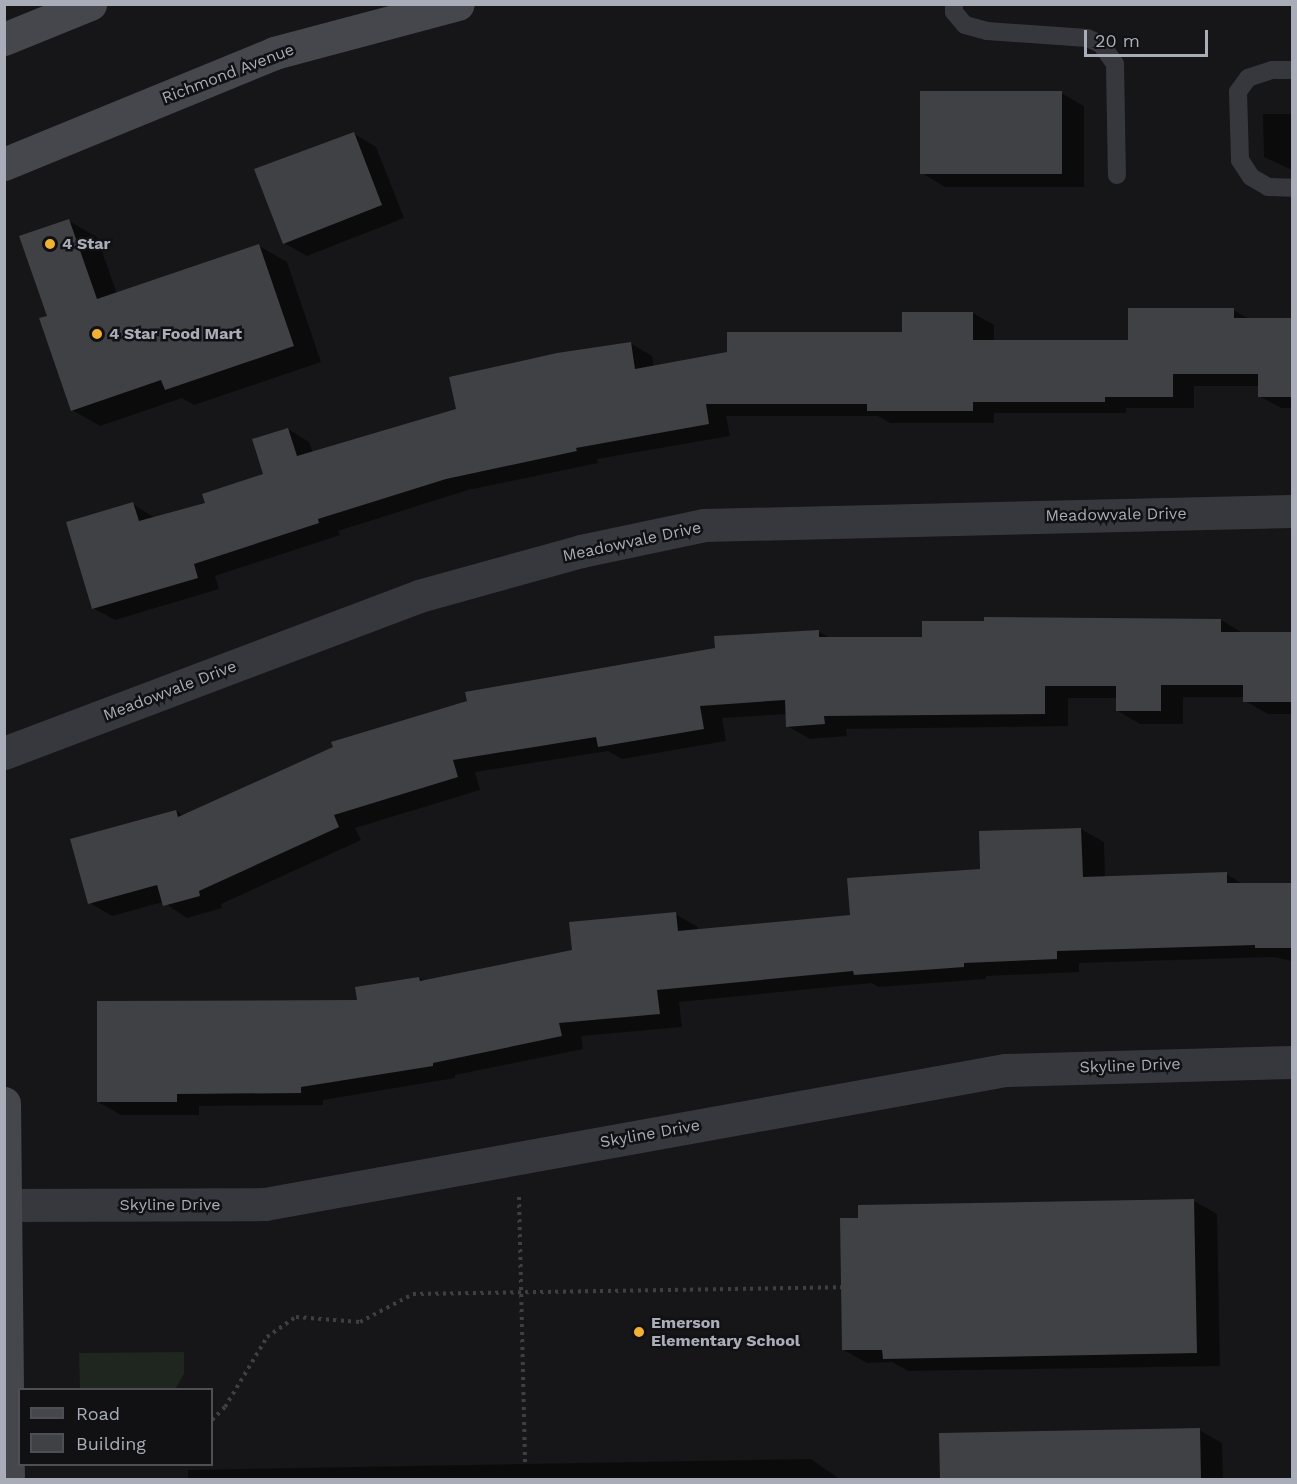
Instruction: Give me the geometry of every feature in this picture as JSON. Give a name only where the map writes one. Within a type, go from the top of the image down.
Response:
[{"type":"main road","points":[[4,39],[90,4]]},
{"type":"main road","name":"Richmond Avenue","points":[[4,164],[274,53],[415,9],[458,4]]},
{"type":"main road","points":[[4,1103],[8,1205],[8,1479]]},
{"type":"street","name":"Meadowvale Drive","points":[[4,753],[419,596],[581,551],[704,525],[1293,511]]},
{"type":"street","name":"Skyline Drive","points":[[8,1205],[265,1204],[1005,1070],[1293,1062]]},
{"type":"lane","points":[[954,4],[954,12],[964,25],[987,31],[1088,38],[1101,44],[1115,64],[1117,175]]},
{"type":"lane","points":[[1293,70],[1272,70],[1248,78],[1238,92],[1240,160],[1251,177],[1268,187],[1293,188]]},
{"type":"path","points":[[519,1195],[525,1462]]},
{"type":"path","points":[[213,1419],[225,1407],[267,1337],[296,1317],[360,1322],[413,1294],[841,1287]]},
{"type":"shaded area","points":[[184,1352],[184,1374],[176,1388],[80,1388],[79,1353]]},
{"type":"building","points":[[920,91],[1062,91],[1062,174],[920,174]]},
{"type":"building","points":[[354,132],[382,205],[283,244],[254,169]]},
{"type":"building","points":[[69,219],[97,299],[259,244],[294,346],[165,390],[161,380],[71,411],[39,318],[47,316],[19,236]]},
{"type":"building","points":[[1128,308],[1234,308],[1234,318],[1293,318],[1293,397],[1258,397],[1258,374],[1173,374],[1173,397],[1105,397],[1105,402],[973,402],[973,411],[867,411],[867,404],[706,404],[709,424],[576,448],[577,451],[446,479],[318,519],[319,523],[194,564],[198,578],[92,609],[66,522],[133,502],[139,521],[205,503],[202,494],[263,474],[252,439],[288,428],[297,456],[456,409],[449,377],[557,353],[631,342],[635,369],[727,352],[727,332],[902,332],[902,312],[973,312],[973,340],[1128,340]]},
{"type":"building","points":[[984,617],[1221,619],[1221,632],[1293,632],[1293,702],[1243,702],[1243,685],[1161,685],[1161,711],[1116,711],[1116,686],[1045,686],[1045,714],[824,716],[825,724],[786,727],[785,700],[700,706],[704,729],[598,747],[596,737],[453,760],[458,777],[334,815],[339,827],[199,891],[200,896],[163,906],[157,885],[88,904],[70,839],[176,810],[178,817],[333,747],[331,742],[467,701],[465,692],[715,648],[714,636],[819,630],[819,637],[922,637],[922,621],[984,621]]},
{"type":"building","points":[[1081,828],[1083,877],[1227,872],[1227,883],[1293,883],[1293,948],[1255,948],[1255,945],[1057,951],[1057,959],[964,963],[964,967],[854,975],[853,971],[657,990],[660,1014],[559,1023],[562,1036],[433,1063],[433,1066],[301,1087],[301,1093],[177,1094],[177,1102],[97,1102],[97,1001],[357,1000],[355,987],[419,977],[420,981],[572,950],[569,922],[676,912],[678,931],[850,915],[847,878],[980,869],[979,831]]},
{"type":"building","points":[[1194,1199],[1197,1353],[883,1359],[882,1350],[842,1350],[840,1218],[858,1218],[858,1205]]},
{"type":"building","points":[[1200,1428],[1201,1479],[940,1479],[939,1433]]},
{"type":"place","name":"4 Star","points":[[50,244]]},
{"type":"place","name":"4 Star Food Mart","points":[[97,334]]},
{"type":"place","name":"Emerson Elementary School","points":[[639,1332]]}]
